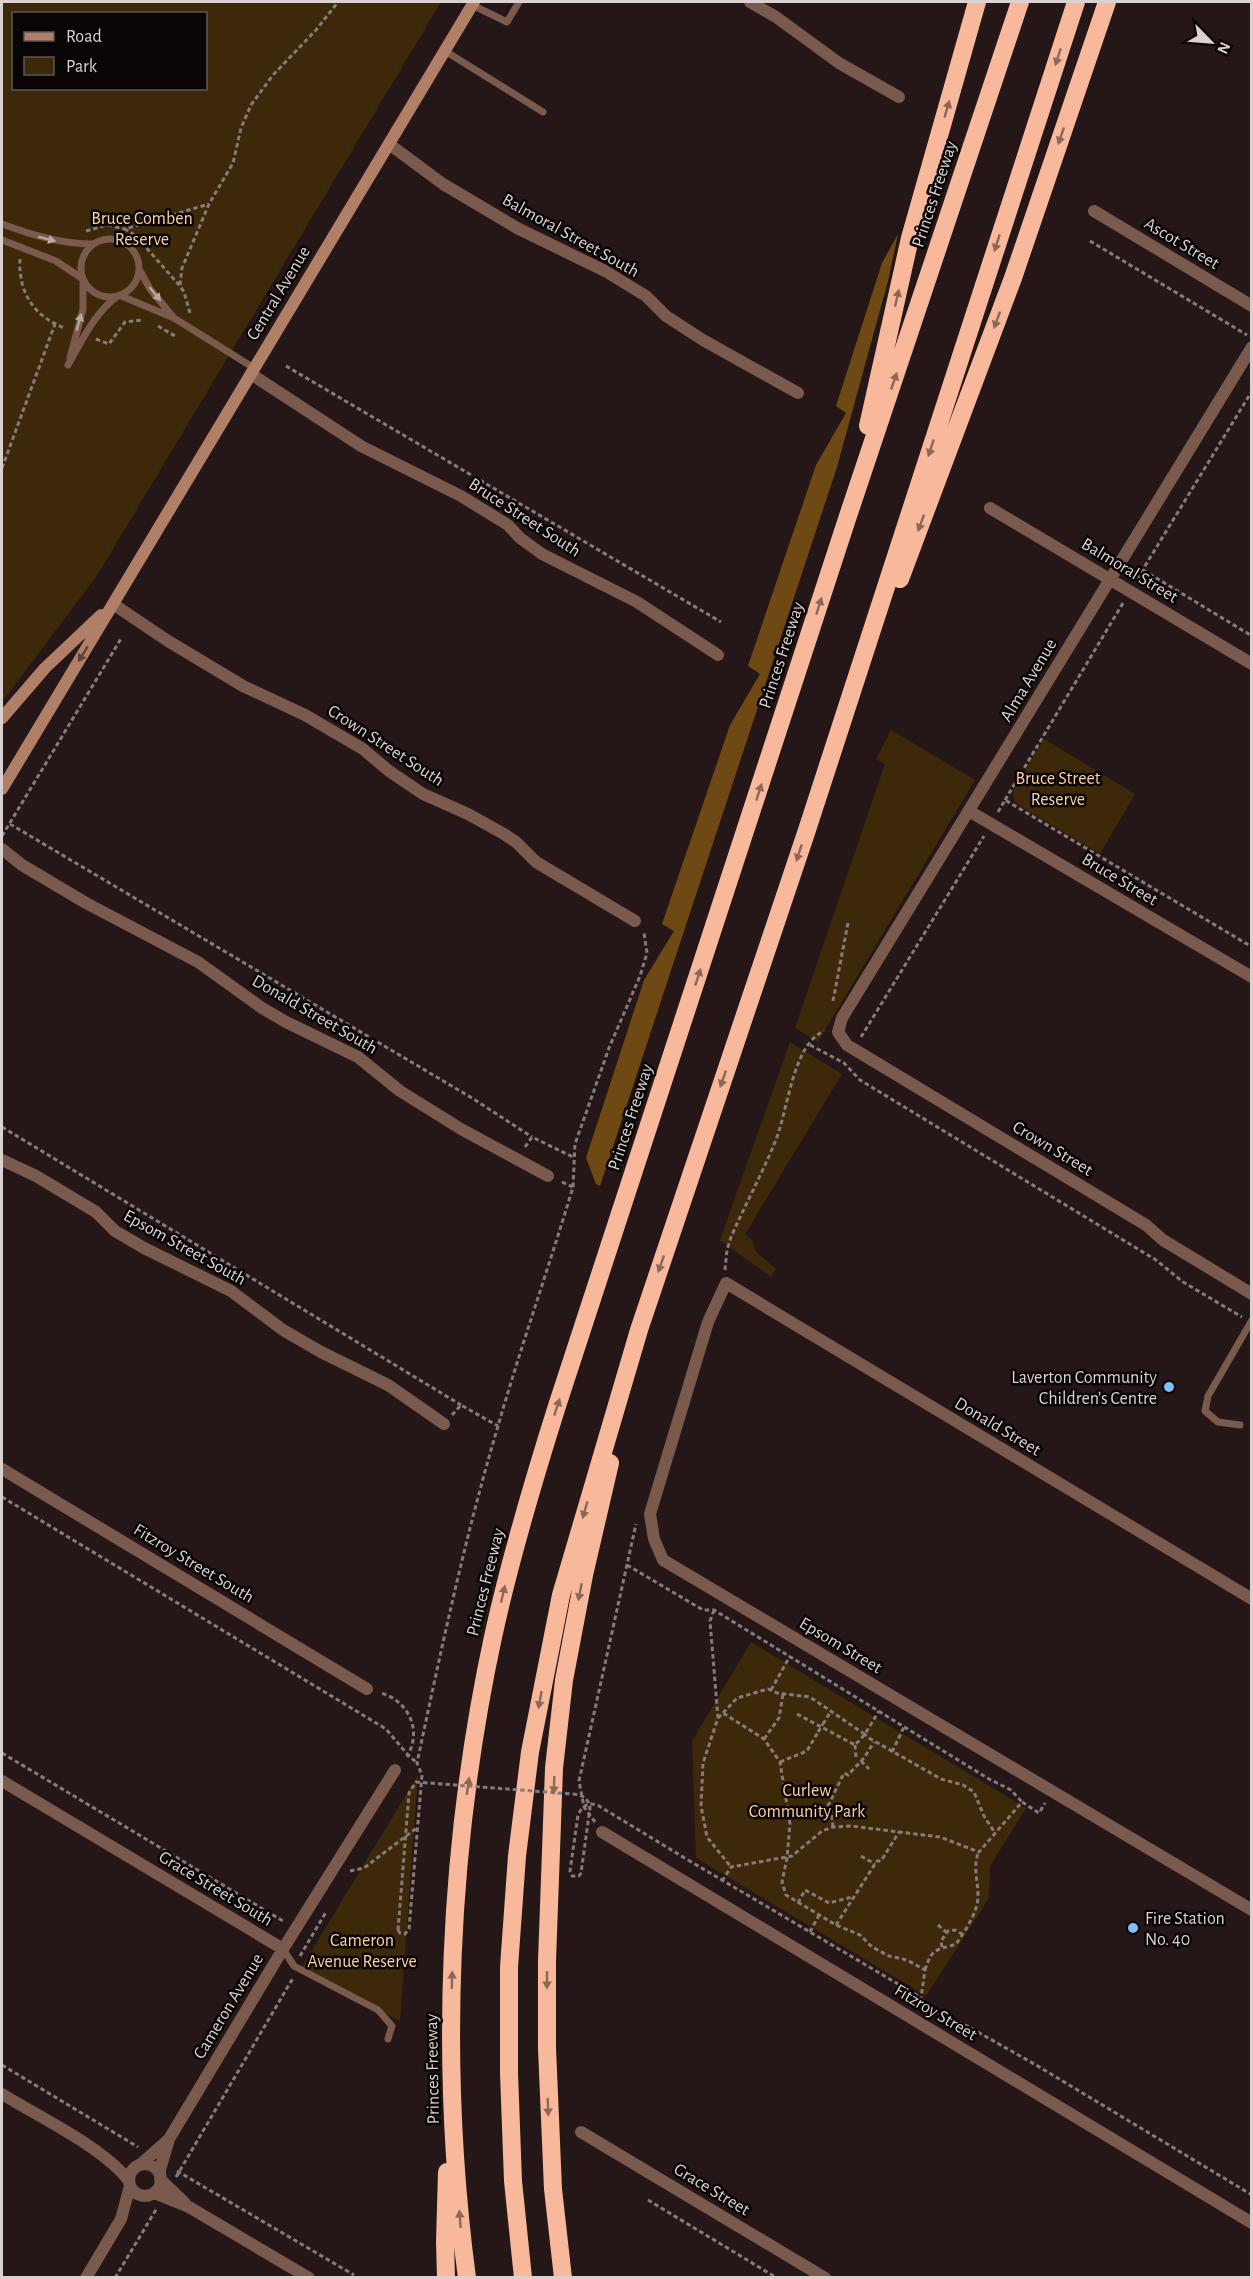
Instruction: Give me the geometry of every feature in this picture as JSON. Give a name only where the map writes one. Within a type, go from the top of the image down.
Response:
[{"type":"highway","points":[[847,519],[910,238],[977,2]]},
{"type":"highway","name":"Princes Freeway","points":[[467,2277],[461,2233],[453,2118],[455,1910],[467,1791],[482,1693],[505,1584],[557,1406],[847,519],[1020,2]]},
{"type":"highway","points":[[523,2277],[513,2181],[508,2073],[510,1967],[517,1856],[530,1752],[561,1595],[639,1330],[807,830],[1076,2]]},
{"type":"highway","points":[[807,830],[1012,278],[1107,2]]},
{"type":"highway","points":[[563,2277],[553,2189],[547,2048],[547,1962],[554,1768],[564,1680],[584,1575],[639,1330]]},
{"type":"highway","points":[[446,2277],[445,2242],[452,2039]]},
{"type":"main road","name":"Central Avenue","points":[[2,789],[473,3]]},
{"type":"main road","name":"Central Avenue","points":[[2,718],[45,668],[113,604]]},
{"type":"street","points":[[750,2],[776,17],[839,63],[899,98]]},
{"type":"street","name":"Balmoral Street South","points":[[389,144],[443,184],[517,228],[605,271],[646,296],[666,316],[703,340],[798,393]]},
{"type":"street","name":"Ascot Street","points":[[1094,211],[1251,306]]},
{"type":"street","name":"Alma Avenue","points":[[838,1032],[842,1018],[1251,347]]},
{"type":"street","name":"Bruce Street South","points":[[253,371],[361,446],[461,496],[508,525],[525,542],[542,554],[637,602],[718,655]]},
{"type":"street","name":"Balmoral Street","points":[[990,508],[1251,664]]},
{"type":"street","name":"Crown Street South","points":[[113,604],[168,641],[243,686],[305,715],[363,749],[388,771],[423,794],[468,814],[504,834],[516,842],[536,862],[634,921]]},
{"type":"street","name":"Bruce Street","points":[[969,811],[1251,977]]},
{"type":"street","name":"Donald Street South","points":[[2,849],[86,903],[181,952],[278,1017],[358,1057],[400,1091],[461,1129],[548,1176]]},
{"type":"street","name":"Crown Street","points":[[838,1032],[852,1048],[1146,1225],[1163,1240],[1251,1294]]},
{"type":"street","name":"Epsom Street South","points":[[2,1160],[36,1176],[96,1212],[115,1231],[144,1248],[231,1291],[283,1330],[321,1352],[388,1385],[444,1424]]},
{"type":"street","name":"Donald Street","points":[[726,1283],[1251,1599]]},
{"type":"street","name":"Epsom Street","points":[[726,1283],[708,1322],[650,1514],[654,1539],[663,1560],[1251,1910]]},
{"type":"street","name":"Fitzroy Street South","points":[[2,1469],[367,1689]]},
{"type":"street","name":"Cameron Avenue","points":[[159,2180],[169,2139],[283,1949],[395,1770]]},
{"type":"street","name":"Grace Street South","points":[[2,1781],[283,1949]]},
{"type":"street","name":"Fitzroy Street","points":[[602,1832],[1251,2223]]},
{"type":"street","points":[[2,2094],[101,2154],[122,2171],[138,2194],[159,2180]]},
{"type":"street","name":"Grace Street","points":[[581,2132],[825,2277]]},
{"type":"street","points":[[101,2154],[152,2166],[159,2180]]},
{"type":"street","points":[[140,2165],[189,2207],[309,2277]]},
{"type":"street","points":[[121,2219],[132,2170],[140,2165]]},
{"type":"street","points":[[86,2277],[121,2219],[159,2180]]},
{"type":"lane","points":[[473,3],[507,22],[519,2]]},
{"type":"lane","points":[[445,51],[543,112]]},
{"type":"lane","points":[[2,224],[70,244],[93,244],[110,239],[127,245],[137,260],[138,268],[150,289],[174,318]]},
{"type":"lane","points":[[2,240],[56,261],[102,295],[119,295],[174,318],[253,371]]},
{"type":"lane","points":[[93,244],[86,251],[82,260],[82,309],[68,365],[97,315],[107,303],[133,285],[138,268]]},
{"type":"lane","points":[[1240,1425],[1218,1422],[1205,1411],[1208,1396],[1251,1321]]},
{"type":"lane","name":"Grace Street South","points":[[283,1949],[294,1966],[378,2010],[392,2026],[388,2039]]},
{"type":"path","points":[[180,286],[182,268],[209,204],[233,163],[241,128],[250,105],[273,75],[316,30],[338,2]]},
{"type":"path","points":[[190,311],[180,286],[136,236],[124,229],[209,204]]},
{"type":"path","points":[[1090,241],[1251,337]]},
{"type":"path","points":[[2,468],[55,324]]},
{"type":"path","points":[[286,366],[721,622]]},
{"type":"path","points":[[1142,570],[1251,636]]},
{"type":"path","points":[[2,837],[122,637]]},
{"type":"path","points":[[842,1062],[862,1036],[1005,800],[1251,947]]},
{"type":"path","points":[[10,824],[472,1098],[532,1137],[575,1158]]},
{"type":"path","points":[[634,921],[646,935],[647,952],[640,976],[609,1048],[575,1144],[573,1187],[498,1426],[465,1545],[417,1763],[422,1775],[418,1827],[418,1840],[409,1929],[407,1933],[399,1932],[409,1792],[416,1782],[549,1792],[584,1797],[588,1799],[589,1803],[590,1808],[581,1873],[579,1876],[572,1876],[570,1871],[578,1815],[582,1807],[586,1805],[591,1803],[921,1998],[939,2013],[969,2027],[1036,2065],[1251,2195]]},
{"type":"path","points":[[833,1004],[848,923]]},
{"type":"path","points":[[824,1031],[827,1023]]},
{"type":"path","points":[[724,1266],[731,1237],[776,1139],[798,1065],[814,1036],[824,1031],[838,1032]]},
{"type":"path","points":[[809,1045],[842,1062],[860,1080],[1156,1260],[1183,1282],[1251,1321]]},
{"type":"path","points":[[2,1127],[498,1426]]},
{"type":"path","points":[[517,1160],[532,1137]]},
{"type":"path","points":[[548,1176],[573,1187]]},
{"type":"path","points":[[444,1424],[461,1405]]},
{"type":"path","points":[[2,1497],[386,1729],[408,1755],[414,1734],[408,1712],[396,1700],[367,1689]]},
{"type":"path","points":[[602,1832],[584,1807],[579,1781],[637,1517]]},
{"type":"path","points":[[626,1565],[703,1610],[714,1610],[989,1779],[1011,1790],[1022,1802],[1039,1814],[1052,1791]]},
{"type":"path","points":[[714,1610],[710,1621],[718,1718],[703,1763],[701,1806],[707,1837],[731,1867]]},
{"type":"path","points":[[771,1690],[790,1656]]},
{"type":"path","points":[[718,1718],[737,1698],[763,1689],[810,1697],[874,1742],[929,1770],[941,1779],[963,1785],[974,1792],[984,1816],[995,1833]]},
{"type":"path","points":[[764,1739],[779,1718],[783,1694]]},
{"type":"path","points":[[780,1762],[807,1751],[831,1711]]},
{"type":"path","points":[[856,1758],[855,1745],[865,1734],[879,1711]]},
{"type":"path","points":[[723,1713],[764,1739],[780,1762],[790,1824],[782,1882],[786,1895],[836,1925],[860,1935],[872,1947],[889,1956],[907,1960],[925,1970]]},
{"type":"path","points":[[797,1714],[855,1745]]},
{"type":"path","points":[[892,1752],[904,1727]]},
{"type":"path","points":[[833,1827],[831,1808],[828,1806],[844,1773],[848,1775],[874,1742]]},
{"type":"path","points":[[2,1753],[284,1922]]},
{"type":"path","points":[[861,1761],[869,1769]]},
{"type":"path","points":[[921,1998],[925,1970],[933,1953],[942,1947],[956,1944],[978,1901],[975,1866],[979,1852],[1022,1802]]},
{"type":"path","points":[[722,1881],[731,1867],[787,1858],[822,1831],[833,1827],[866,1826],[940,1837],[979,1852]]},
{"type":"path","points":[[345,1879],[351,1870],[364,1868],[418,1827]]},
{"type":"path","points":[[836,1925],[877,1861],[881,1862],[899,1832]]},
{"type":"path","points":[[861,1856],[875,1864]]},
{"type":"path","points":[[798,1903],[805,1890],[829,1903],[854,1897]]},
{"type":"path","points":[[115,2277],[159,2180],[179,2172],[294,1976],[294,1966],[328,1908]]},
{"type":"path","points":[[810,1932],[819,1915]]},
{"type":"path","points":[[938,1925],[946,1932]]},
{"type":"path","points":[[942,1947],[941,1941],[950,1929],[963,1934]]},
{"type":"path","points":[[2,2065],[159,2180]]},
{"type":"path","points":[[159,2180],[179,2172]]},
{"type":"path","points":[[179,2172],[354,2276]]},
{"type":"path","points":[[648,2200],[777,2277]]},
{"type":"green space","name":"Bruce Comben Reserve","points":[[2,2],[441,2],[96,577],[2,702]]},
{"type":"green space","points":[[891,730],[975,780],[818,1042],[795,1028],[885,764],[876,759]]},
{"type":"green space","name":"Bruce Street Reserve","points":[[1044,739],[1135,794],[1100,854],[1015,803],[1013,792]]},
{"type":"green space","points":[[790,1042],[842,1074],[745,1234],[752,1240],[756,1252],[776,1269],[771,1277],[720,1240]]},
{"type":"green space","name":"Curlew Community Park","points":[[751,1642],[1026,1808],[990,1866],[989,1898],[926,1996],[696,1858],[692,1741]]},
{"type":"green space","name":"Cameron Avenue Reserve","points":[[418,1775],[400,2021],[300,1970]]},
{"type":"shaded area","points":[[898,234],[888,281],[837,467],[600,1186],[596,1184],[586,1158],[644,980],[674,931],[662,924],[730,725],[760,674],[748,666],[816,465],[846,413],[836,406],[882,263]]},
{"type":"place","name":"Laverton Community Children’s Centre","points":[[1169,1387]]},
{"type":"place","name":"Fire Station No. 40","points":[[1133,1928]]}]
